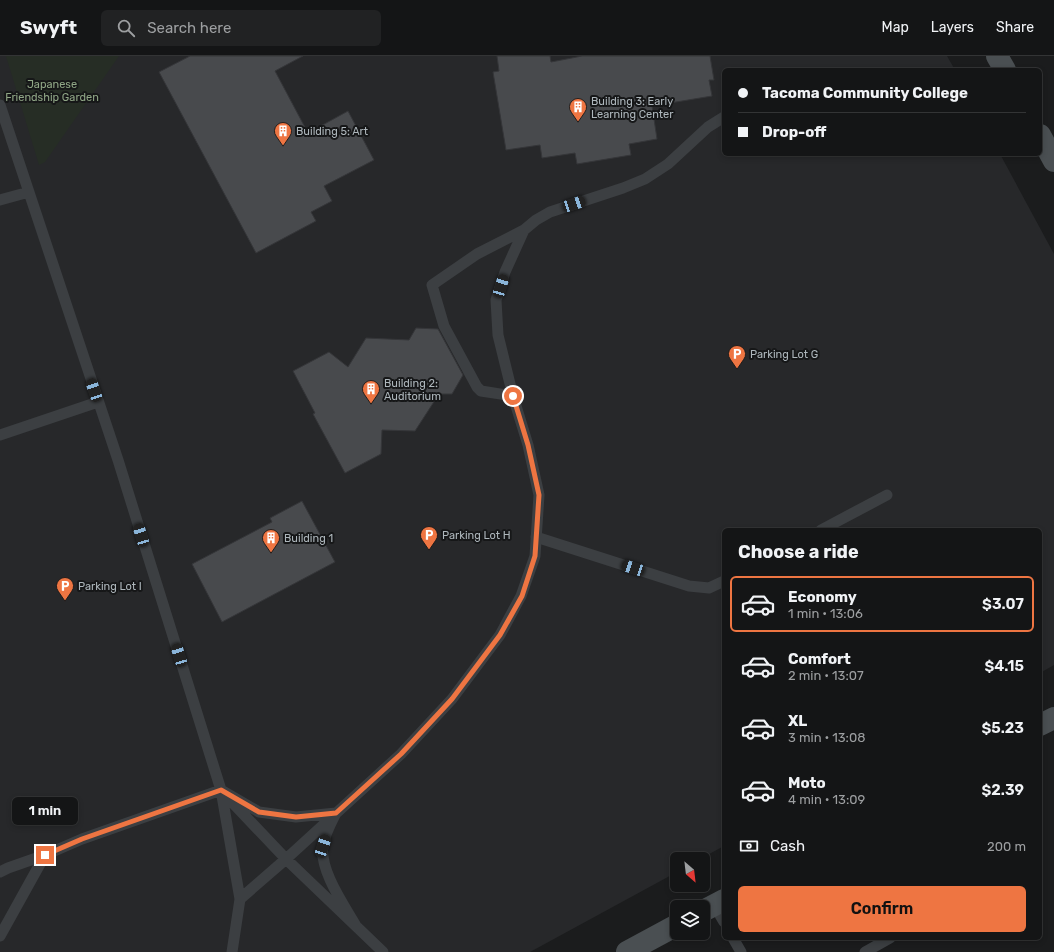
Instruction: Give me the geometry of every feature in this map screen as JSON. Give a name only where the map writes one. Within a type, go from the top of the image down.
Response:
[{"type":"main road","points":[[997,56],[1003,68]]},
{"type":"main road","points":[[1042,140],[1054,161]]},
{"type":"main road","points":[[1042,725],[1054,718]]},
{"type":"main road","points":[[627,952],[670,929]]},
{"type":"lane","points":[[0,105],[118,460],[221,790],[240,899],[232,952]]},
{"type":"lane","points":[[513,396],[481,391],[477,387],[444,326],[432,285],[477,254],[524,230],[536,220],[550,212],[623,188],[645,179],[668,164],[708,127],[722,118]]},
{"type":"lane","points":[[0,200],[30,192]]},
{"type":"lane","points":[[240,899],[401,754],[452,699],[500,635],[522,596],[535,556],[539,495],[528,445],[513,396],[498,335],[496,300],[505,272],[524,230]]},
{"type":"lane","points":[[0,435],[98,402]]},
{"type":"lane","points":[[825,528],[887,495]]},
{"type":"lane","points":[[536,537],[689,586],[709,588],[722,582]]},
{"type":"lane","points":[[221,790],[286,859],[383,952]]},
{"type":"lane","points":[[0,872],[82,839],[221,790],[259,812],[296,817],[336,813]]},
{"type":"lane","points":[[336,813],[323,846],[325,865],[328,875],[356,926]]},
{"type":"lane","points":[[0,936],[45,855]]},
{"type":"lane","points":[[734,940],[741,952]]},
{"type":"lane","points":[[865,952],[886,940]]},
{"type":"shaded area","points":[[0,56],[947,56],[954,68],[722,68],[722,156],[1001,156],[1054,254],[1054,665],[1042,672],[1042,528],[722,528],[722,847],[710,854],[710,852],[670,852],[670,876],[530,952],[0,952]]},
{"type":"green space","name":"Japanese Friendship Garden","points":[[6,56],[119,56],[45,162],[39,165]]},
{"type":"building","name":"Building 5: Art","points":[[190,56],[303,56],[275,71],[308,133],[348,111],[374,160],[324,186],[332,201],[311,212],[316,221],[256,253],[159,72]]},
{"type":"building","name":"Building 3: Early Learning Center","points":[[497,56],[550,56],[551,62],[582,56],[710,56],[714,80],[709,80],[712,96],[652,106],[657,139],[629,144],[631,155],[577,164],[575,153],[542,158],[540,145],[506,150],[493,72],[499,71]]},
{"type":"building","name":"Building 2: Auditorium","points":[[416,328],[438,329],[463,375],[452,394],[439,394],[415,431],[382,430],[381,454],[345,473],[313,414],[315,413],[293,371],[329,352],[348,367],[366,338],[409,340]]},
{"type":"building","name":"Building 1","points":[[302,501],[335,562],[222,622],[192,564],[272,522],[270,518]]},
{"type":"place","name":"Building 3: Early Learning Center","points":[[578,122]]},
{"type":"place","name":"Building 5: Art","points":[[283,146]]},
{"type":"place","name":"Parking Lot G","points":[[737,369]]},
{"type":"place","name":"Building 2: Auditorium","points":[[371,404]]},
{"type":"place","name":"Parking Lot H","points":[[429,550]]},
{"type":"place","name":"Building 1","points":[[271,553]]},
{"type":"place","name":"Parking Lot I","points":[[65,601]]},
{"type":"route","points":[[45,855],[82,839],[221,790],[259,812],[296,817],[336,813],[401,754],[452,699],[500,635],[522,596],[535,556],[539,495],[528,445],[513,396]]}]
